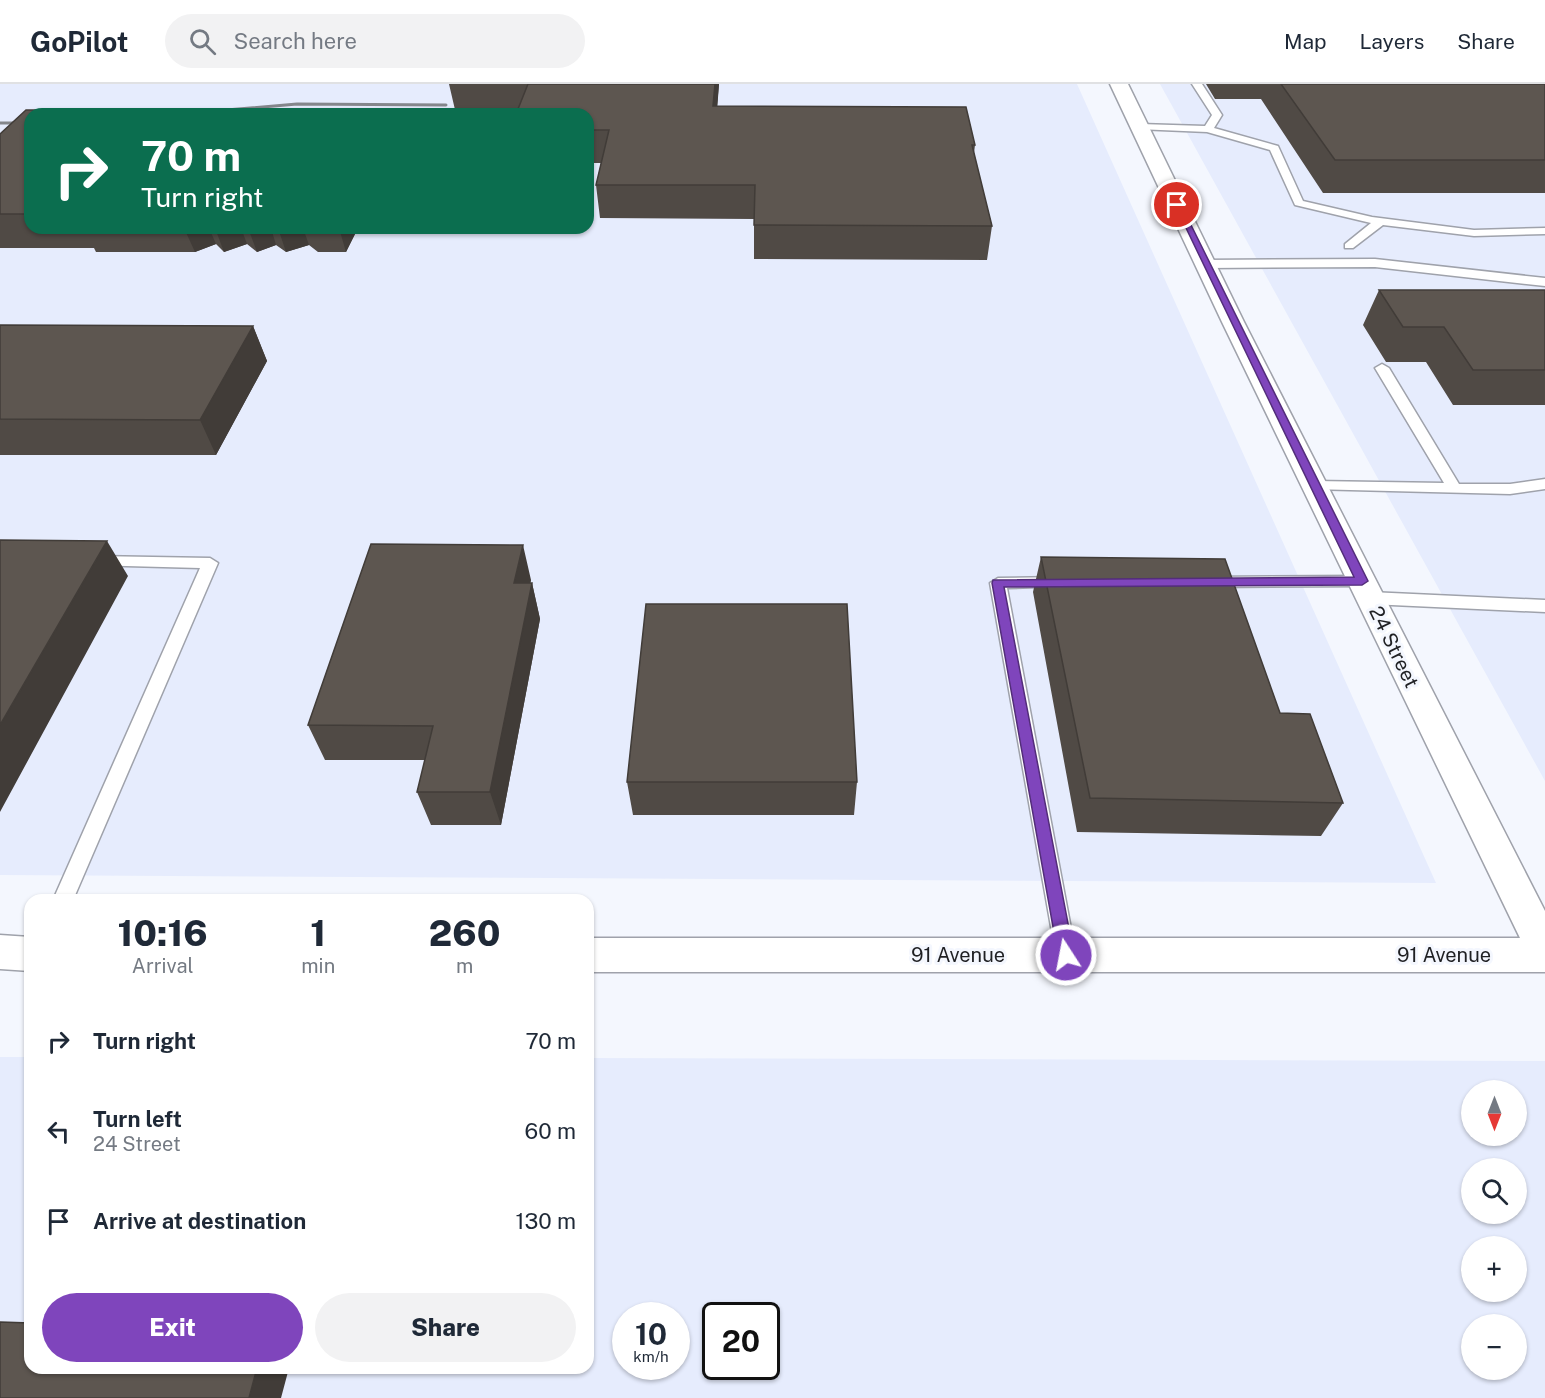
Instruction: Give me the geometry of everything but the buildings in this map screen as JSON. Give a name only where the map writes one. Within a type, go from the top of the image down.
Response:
[{"type":"street","name":"24 Street","points":[[1119,84],[1205,264],[1545,949]]},
{"type":"street","points":[[0,952],[24,954]]},
{"type":"street","name":"91 Avenue","points":[[594,955],[1545,955]]},
{"type":"lane","points":[[1197,84],[1217,115],[1208,129]]},
{"type":"lane","points":[[1140,127],[1208,129],[1274,148],[1299,202],[1381,221],[1474,233],[1545,231]]},
{"type":"lane","points":[[1349,246],[1381,221]]},
{"type":"lane","points":[[1205,264],[1375,263],[1545,282]]},
{"type":"lane","points":[[1382,369],[1455,489]]},
{"type":"lane","points":[[1315,486],[1510,489],[1545,484]]},
{"type":"lane","points":[[66,894],[210,563],[82,560]]},
{"type":"lane","points":[[1066,955],[998,583],[1080,582]]},
{"type":"lane","points":[[1197,582],[1366,590],[1545,606]]},
{"type":"shaded area","points":[[0,84],[1077,84],[1436,883],[0,875]]},
{"type":"shaded area","points":[[1160,84],[1545,84],[1545,781]]},
{"type":"shaded area","points":[[0,1057],[24,1057],[24,1374],[594,1374],[594,1058],[1545,1061],[1545,1398],[0,1398]]},
{"type":"railway","points":[[250,108],[297,104],[446,105]]},
{"type":"railway","points":[[0,123],[24,123]]},
{"type":"route","points":[[1066,955],[998,583],[1362,581],[1177,205]]}]
